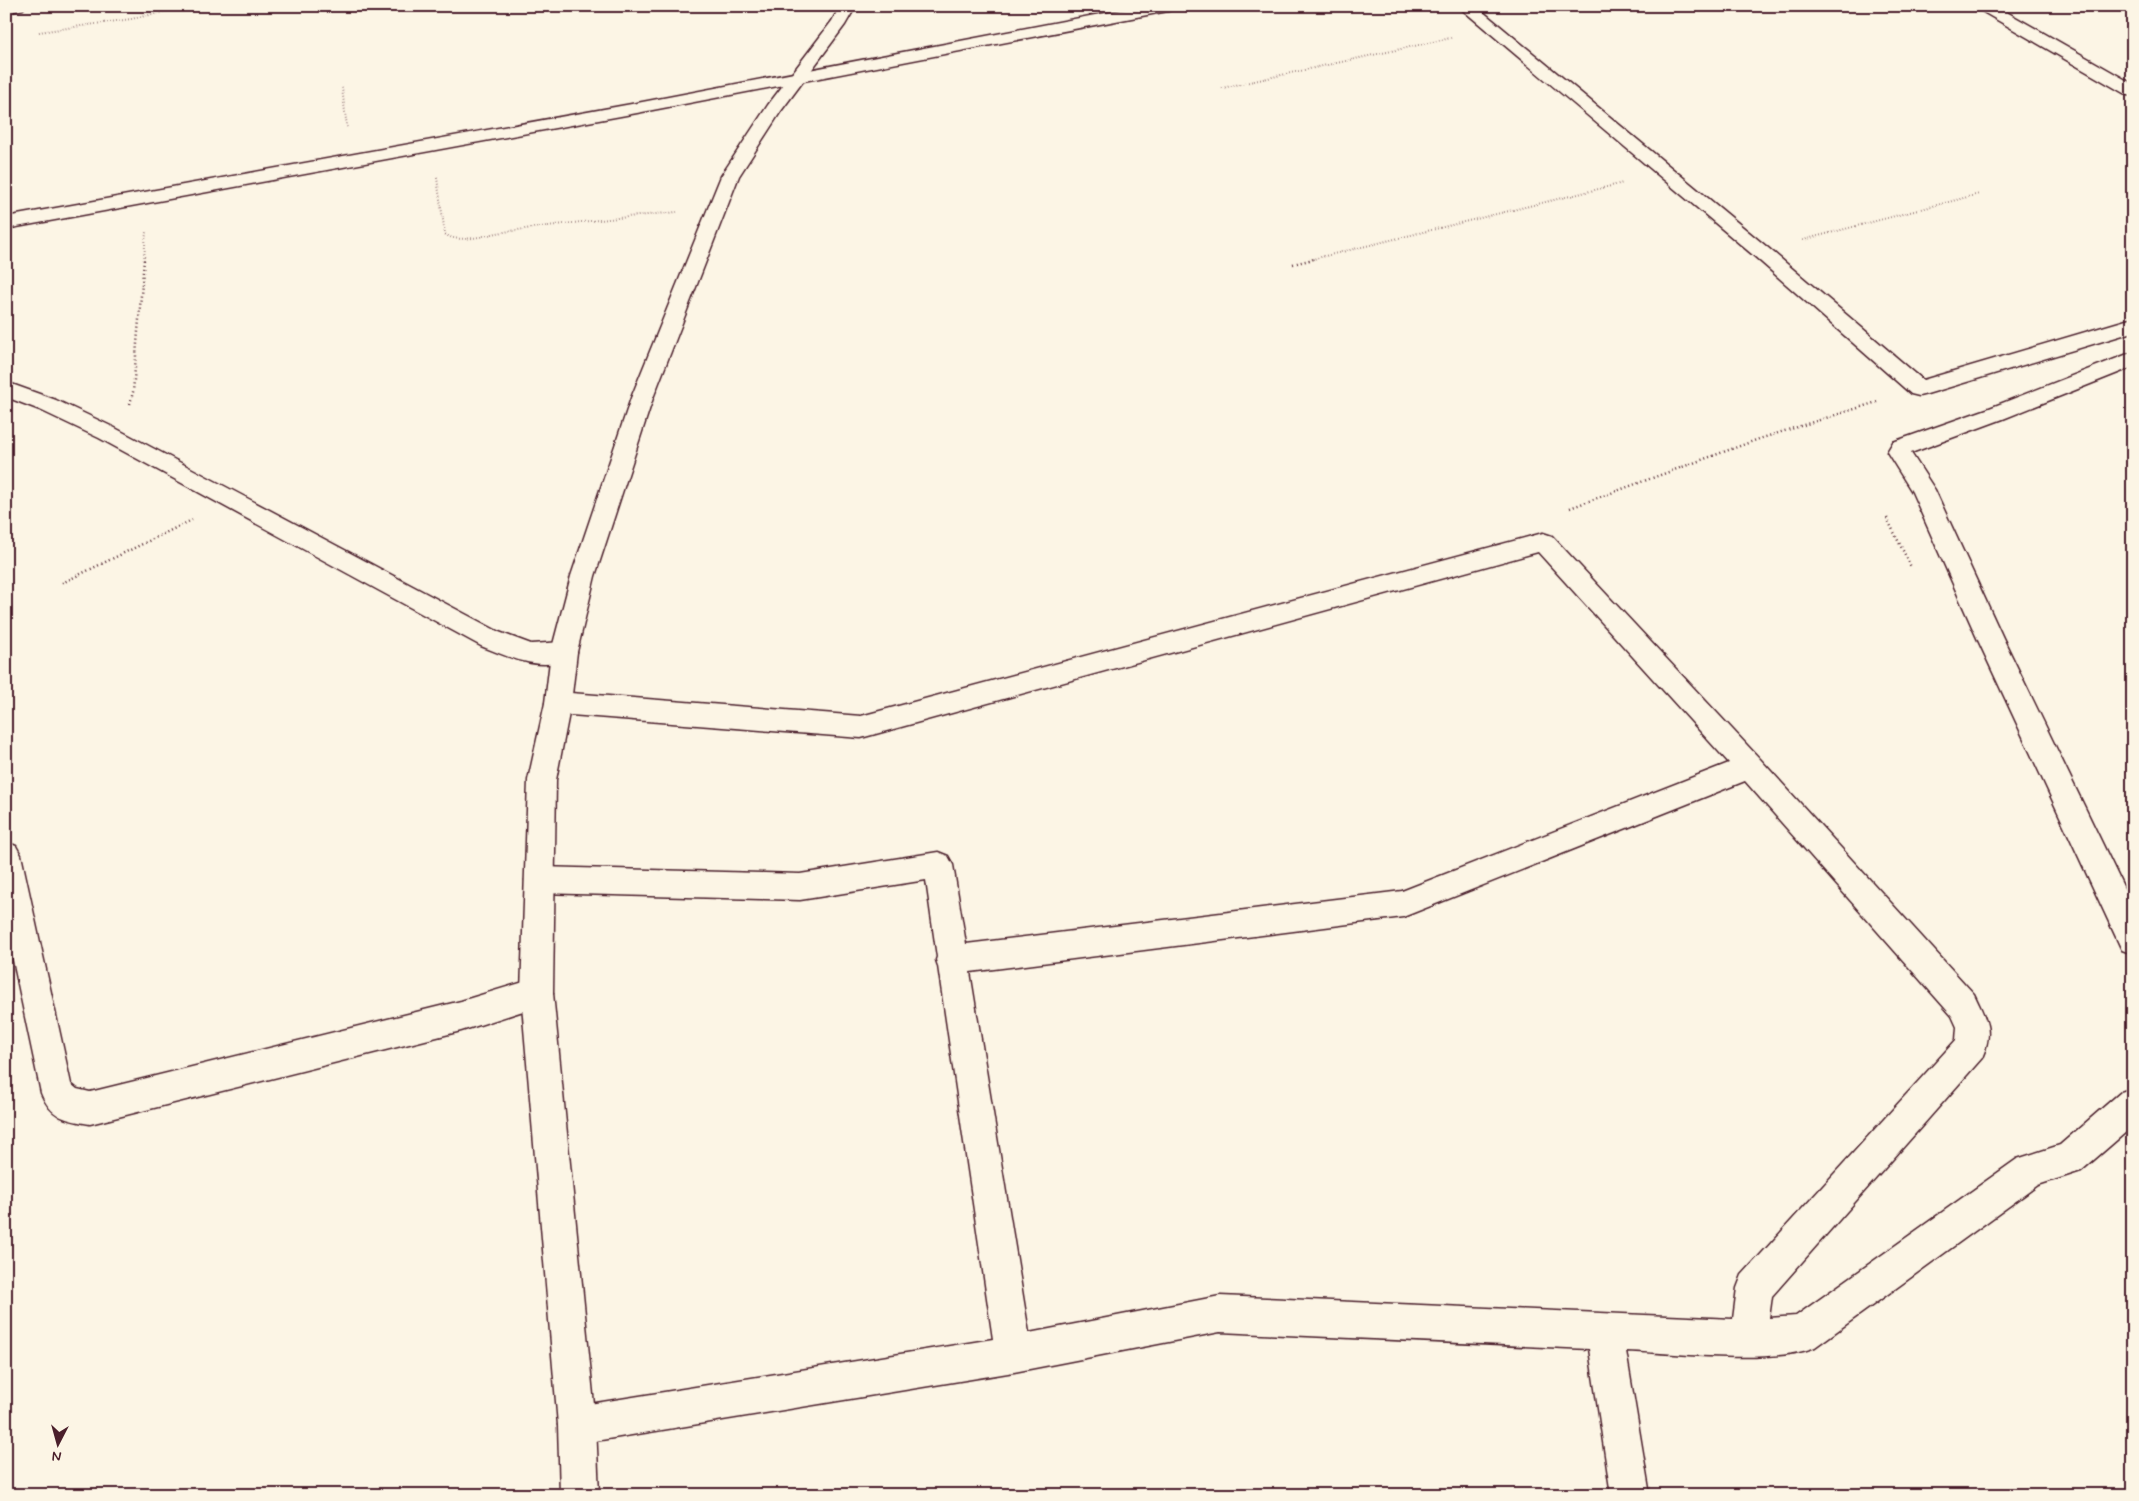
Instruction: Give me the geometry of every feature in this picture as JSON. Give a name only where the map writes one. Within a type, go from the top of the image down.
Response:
[{"type":"street","points":[[6,8],[17,6]]},
{"type":"street","points":[[580,1495],[577,1425],[537,993],[542,780],[558,703],[564,652],[582,576],[642,398],[730,176],[774,109],[839,22],[848,6]]},
{"type":"street","points":[[6,223],[432,146],[1168,6]]},
{"type":"street","points":[[1466,6],[1760,251],[1919,389],[2131,328]]},
{"type":"street","points":[[1984,6],[2133,91]]},
{"type":"street","points":[[2133,359],[1996,414],[1901,448],[1898,452],[1923,490],[1994,647],[2133,940]]},
{"type":"street","points":[[6,389],[48,405],[107,433],[490,639],[530,654],[564,652]]},
{"type":"street","points":[[558,703],[861,727],[1543,542],[1750,767],[1963,1005],[1973,1026],[1970,1047],[1755,1288],[1748,1338]]},
{"type":"street","points":[[952,960],[1403,904],[1750,767]]},
{"type":"street","points":[[6,856],[57,1093],[69,1104],[90,1108],[461,1016],[537,993]]},
{"type":"street","points":[[540,880],[800,887],[938,865],[1014,1354]]},
{"type":"street","points":[[577,1425],[1014,1354],[1220,1314],[1748,1338],[1802,1334],[2028,1170],[2070,1159],[2133,1104]]},
{"type":"street","points":[[1605,1333],[1631,1495]]},
{"type":"path","points":[[34,32],[131,19],[191,6]]},
{"type":"path","points":[[1222,88],[1493,29]]},
{"type":"path","points":[[432,146],[445,234],[450,238],[468,238],[548,225],[717,208]]},
{"type":"path","points":[[1293,264],[1666,173]]},
{"type":"path","points":[[1760,251],[1979,194]]},
{"type":"path","points":[[107,433],[121,422],[130,404],[133,392],[149,198]]},
{"type":"path","points":[[1570,508],[1758,439],[1919,389]]},
{"type":"path","points":[[62,583],[171,531],[230,499]]}]
